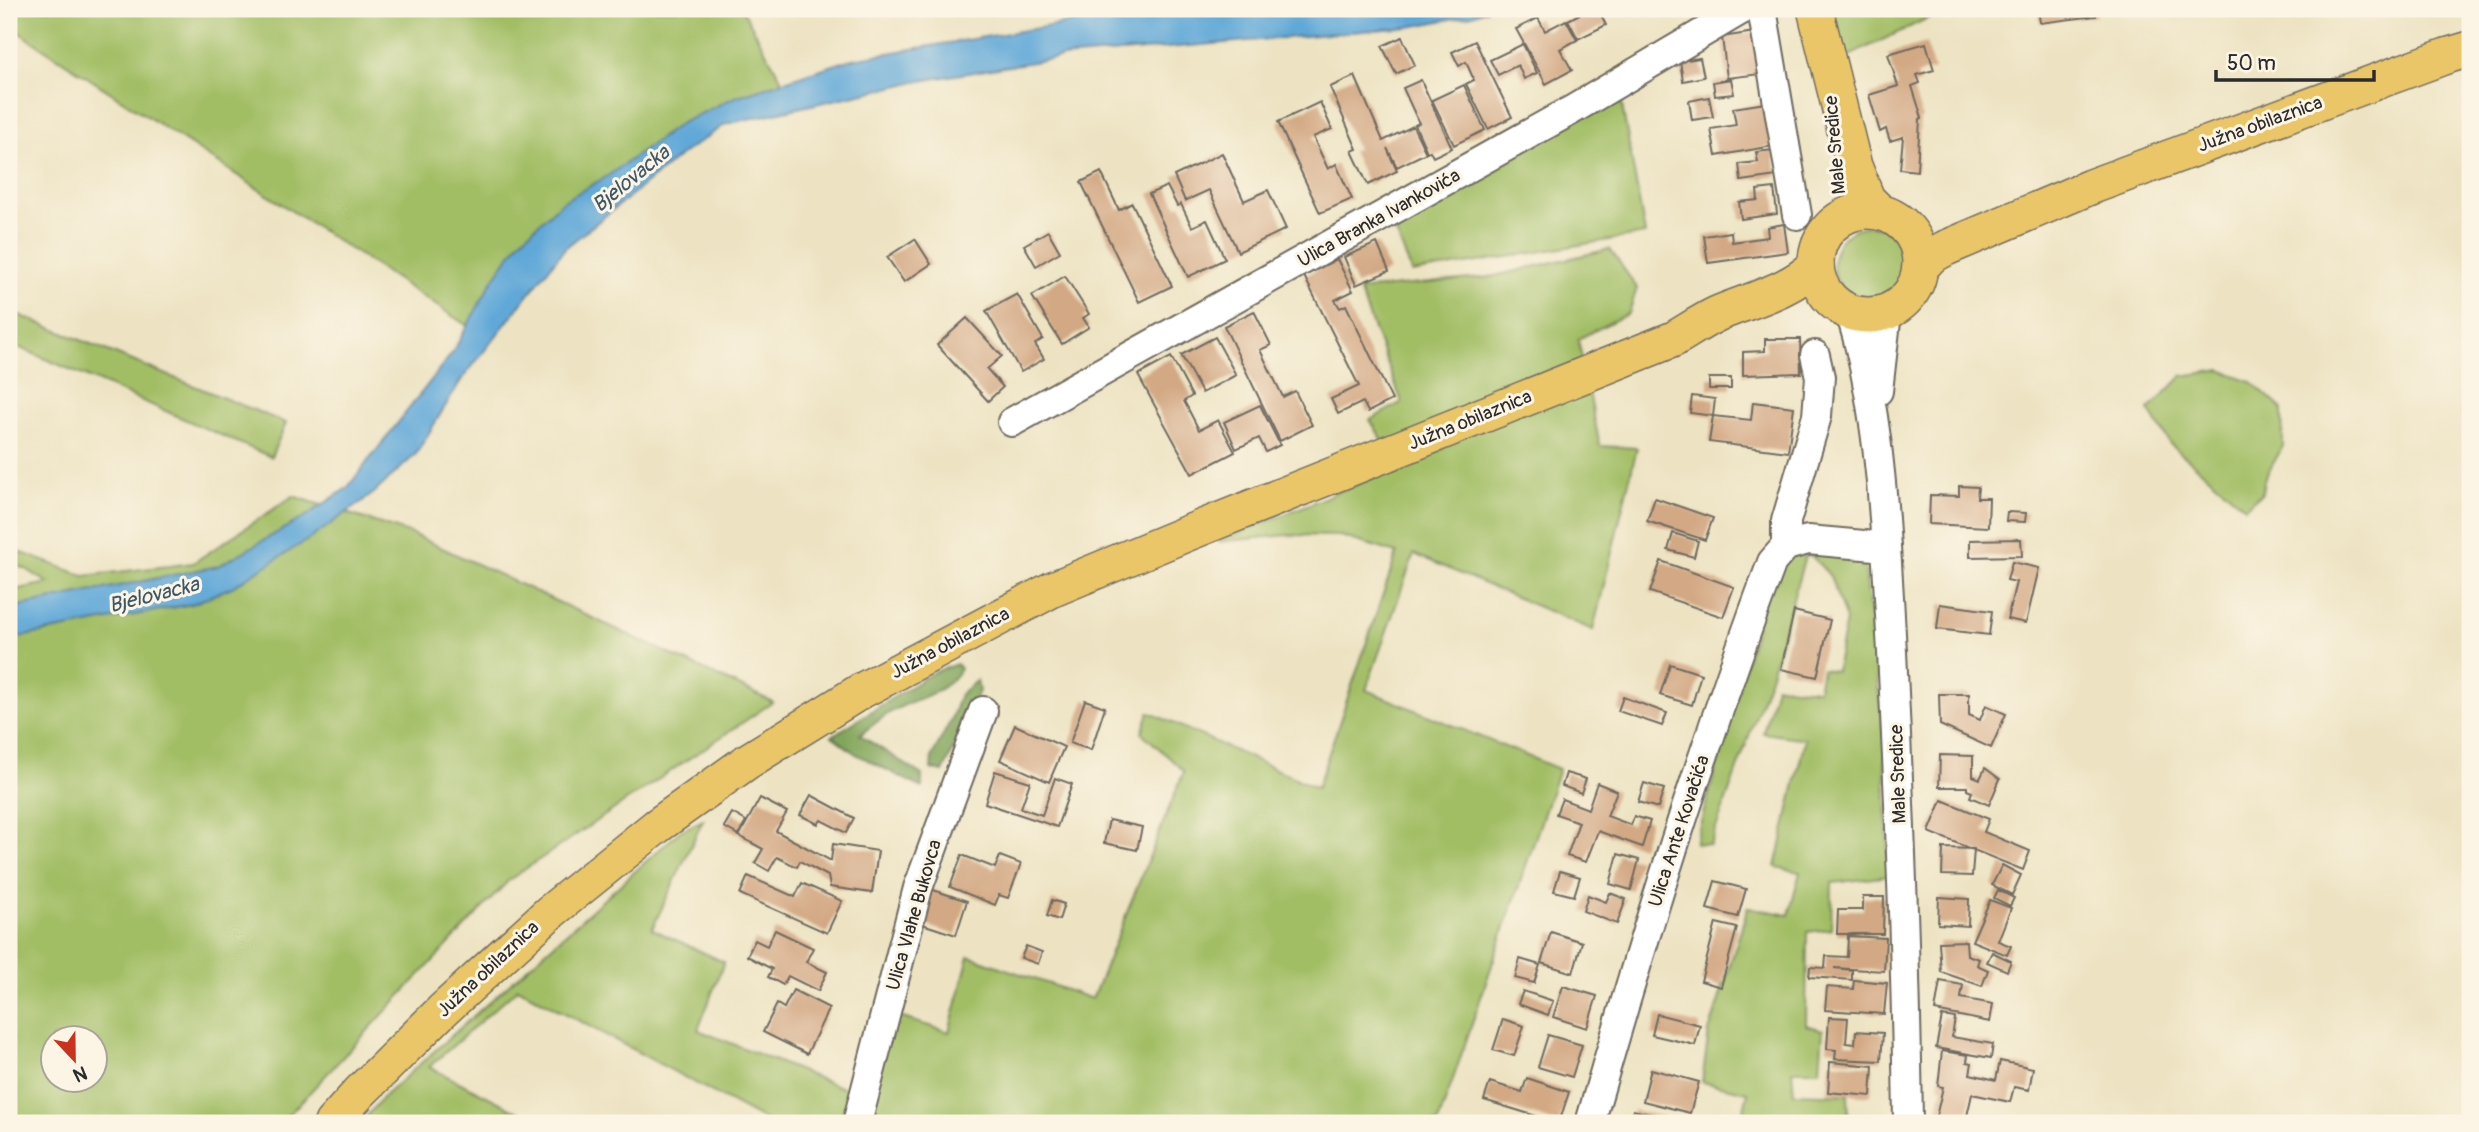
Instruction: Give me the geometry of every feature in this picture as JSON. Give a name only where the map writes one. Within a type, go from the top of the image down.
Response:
[{"type":"main road","name":"Male Sredice","points":[[1815,9],[1858,180],[1867,198],[1892,218]]},
{"type":"main road","name":"Južna obilaznica","points":[[1921,267],[1931,256],[1946,248],[2090,187],[2470,49]]},
{"type":"main road","name":"Male Sredice","points":[[1828,66],[1840,203],[1835,223]]},
{"type":"main road","name":"Južna obilaznica","points":[[1892,218],[1923,229],[1943,227],[2043,197],[2090,187]]},
{"type":"main road","points":[[1864,211],[1892,218],[1914,237],[1920,251],[1921,267],[1916,284],[1907,299],[1892,309],[1877,314],[1860,314],[1840,307],[1822,286],[1816,265],[1824,234],[1835,223],[1864,211]]},
{"type":"main road","name":"Južna obilaznica","points":[[332,1123],[443,1010],[560,904],[657,826],[714,785],[861,691],[1054,589],[1674,339],[1714,315],[1787,286],[1816,265]]},
{"type":"main road","name":"Južna obilaznica","points":[[1674,339],[1736,326],[1794,304],[1820,299],[1840,307]]},
{"type":"street","name":"Ulica Branka Ivankovića","points":[[1013,422],[1572,110],[1743,9]]},
{"type":"street","points":[[1762,9],[1797,215]]},
{"type":"street","name":"Male Sredice","points":[[1840,307],[1853,322],[1861,350],[1875,425],[1886,547],[1903,904],[1908,1123]]},
{"type":"street","name":"Male Sredice","points":[[1875,425],[1882,348],[1886,321],[1892,309]]},
{"type":"street","name":"Ulica Ante Kovačića","points":[[1590,1123],[1643,938],[1697,774],[1772,562],[1786,545],[1786,521],[1817,416],[1820,377],[1815,355]]},
{"type":"street","points":[[1786,545],[1808,540],[1886,547]]},
{"type":"street","name":"Ulica Vlahe Bukovca","points":[[857,1123],[918,888],[983,710]]},
{"type":"green space","points":[[9,9],[742,9],[788,91],[752,100],[546,252],[483,336],[9,26]]},
{"type":"green space","points":[[1815,9],[1947,9],[1828,66]]},
{"type":"green space","points":[[1618,83],[1645,234],[1412,273],[1388,213]]},
{"type":"green space","points":[[1870,226],[1884,229],[1896,237],[1904,249],[1907,263],[1904,277],[1896,289],[1884,297],[1870,300],[1856,297],[1844,289],[1836,277],[1833,263],[1836,249],[1844,237],[1856,229]]},
{"type":"green space","points":[[1610,249],[1637,288],[1629,313],[1578,339],[1600,446],[1637,448],[1593,630],[1414,554],[1366,690],[1559,769],[1438,1123],[857,1123],[886,1013],[949,1032],[969,956],[1092,999],[1184,771],[1142,733],[1149,712],[1317,788],[1397,553],[1340,536],[1288,535],[1218,542],[1444,448],[1390,452],[1370,420],[1402,402],[1359,290],[1490,277]]},
{"type":"green space","points":[[9,311],[286,423],[271,457],[9,343]]},
{"type":"green space","points":[[2221,370],[2251,381],[2282,409],[2283,446],[2264,480],[2262,493],[2245,507],[2170,444],[2149,410],[2182,376]]},
{"type":"green space","points":[[293,496],[412,534],[773,702],[509,880],[281,1123],[9,1123],[9,591],[48,583],[26,569],[9,563],[9,548],[84,576],[193,563]]},
{"type":"green space","points":[[1791,548],[1863,551],[1884,740],[1889,876],[1832,883],[1831,929],[1807,932],[1806,1025],[1823,1030],[1820,1070],[1792,1070],[1794,1093],[1848,1095],[1849,1123],[1741,1123],[1748,1092],[1702,1082],[1709,1032],[1748,907],[1789,915],[1800,872],[1776,867],[1805,739],[1763,733],[1776,686],[1818,690],[1822,669],[1836,671],[1846,620],[1830,576],[1811,555],[1805,557],[1771,674],[1710,845],[1695,843],[1766,591]]},
{"type":"green space","points":[[957,664],[960,669],[938,691],[891,712],[860,735],[922,775],[922,788],[856,754],[832,736],[934,672]]},
{"type":"green space","points":[[977,680],[979,691],[943,772],[931,769],[932,756],[951,720],[960,694]]},
{"type":"green space","points":[[703,820],[652,929],[724,962],[698,1030],[858,1094],[853,1123],[770,1123],[518,988],[429,1067],[540,1123],[361,1123],[381,1099],[680,831]]},
{"type":"water","name":"Bjelovacka","points":[[1237,9],[1488,9],[1472,15],[1409,27],[1063,57],[914,82],[726,124],[685,152],[565,248],[460,382],[416,454],[374,493],[314,536],[232,587],[192,604],[9,639],[9,610],[218,566],[303,518],[347,488],[453,352],[492,281],[520,241],[562,202],[609,175],[681,123],[735,97],[852,59],[1104,17]]},
{"type":"building","points":[[1589,9],[1598,9],[1606,25],[1578,39],[1568,20]]},
{"type":"building","points":[[2038,9],[2095,9],[2096,16],[2040,23]]},
{"type":"building","points":[[1538,18],[1545,31],[1566,20],[1577,40],[1560,49],[1572,70],[1546,84],[1516,29]]},
{"type":"building","points":[[1755,32],[1761,74],[1727,78],[1722,37]]},
{"type":"building","points":[[1402,37],[1415,65],[1396,74],[1382,46]]},
{"type":"building","points":[[1475,41],[1512,117],[1488,129],[1466,84],[1474,80],[1466,62],[1459,66],[1452,52]]},
{"type":"building","points":[[1926,43],[1934,70],[1917,75],[1920,83],[1912,86],[1922,118],[1917,171],[1900,169],[1903,137],[1890,141],[1886,129],[1880,132],[1869,95],[1898,86],[1888,54]]},
{"type":"building","points":[[1523,44],[1537,73],[1524,79],[1518,65],[1498,75],[1490,60]]},
{"type":"building","points":[[1700,58],[1704,77],[1683,81],[1680,61]]},
{"type":"building","points":[[1355,76],[1383,141],[1413,126],[1426,153],[1397,167],[1387,148],[1397,171],[1368,185],[1352,151],[1357,149],[1330,87]]},
{"type":"building","points":[[1731,79],[1734,94],[1715,96],[1713,82]]},
{"type":"building","points":[[1421,80],[1452,148],[1433,157],[1430,151],[1427,152],[1415,125],[1419,123],[1403,88]]},
{"type":"building","points":[[1464,85],[1485,130],[1454,145],[1432,100]]},
{"type":"building","points":[[1709,97],[1713,117],[1692,120],[1689,101]]},
{"type":"building","points":[[1320,102],[1332,129],[1313,137],[1328,169],[1336,164],[1352,199],[1320,213],[1278,122]]},
{"type":"building","points":[[1766,103],[1773,146],[1716,156],[1711,129],[1736,125],[1733,108]]},
{"type":"building","points":[[1773,150],[1777,176],[1741,181],[1739,164],[1758,162],[1756,152]]},
{"type":"building","points":[[1222,153],[1244,201],[1268,190],[1286,229],[1238,252],[1209,190],[1185,201],[1174,176]]},
{"type":"building","points":[[1101,172],[1119,210],[1132,203],[1172,286],[1139,302],[1081,182]]},
{"type":"building","points":[[1167,186],[1177,206],[1181,204],[1192,227],[1207,220],[1225,259],[1188,277],[1149,194]]},
{"type":"building","points":[[1774,188],[1777,214],[1741,219],[1739,202],[1758,200],[1757,190]]},
{"type":"building","points":[[1784,224],[1788,252],[1708,263],[1704,236],[1731,232],[1732,242],[1768,237],[1767,227]]},
{"type":"building","points":[[1048,231],[1060,252],[1036,266],[1024,245]]},
{"type":"building","points":[[915,239],[931,264],[904,282],[887,257]]},
{"type":"building","points":[[1377,243],[1389,271],[1356,285],[1344,257]]},
{"type":"building","points":[[1337,259],[1353,291],[1335,300],[1340,308],[1346,305],[1392,400],[1368,412],[1363,402],[1338,414],[1331,399],[1359,386],[1304,276]]},
{"type":"building","points":[[1065,276],[1089,314],[1083,318],[1089,327],[1062,344],[1032,296]]},
{"type":"building","points":[[1017,294],[1043,339],[1035,344],[1044,359],[1021,372],[986,311]]},
{"type":"building","points":[[1254,311],[1271,345],[1260,350],[1283,397],[1295,391],[1312,425],[1280,441],[1224,326]]},
{"type":"building","points":[[967,318],[1002,356],[987,369],[1003,387],[988,401],[937,345]]},
{"type":"building","points":[[1215,337],[1236,375],[1202,393],[1181,355]]},
{"type":"building","points":[[1765,339],[1800,339],[1801,373],[1743,375],[1743,352],[1765,351]]},
{"type":"building","points":[[1171,357],[1192,396],[1184,401],[1199,430],[1218,420],[1235,452],[1192,474],[1138,375]]},
{"type":"building","points":[[1709,378],[1731,378],[1731,389],[1709,389]]},
{"type":"building","points":[[1692,396],[1715,399],[1713,416],[1690,413]]},
{"type":"building","points":[[1753,402],[1794,407],[1788,452],[1709,442],[1713,416],[1751,420]]},
{"type":"building","points":[[1260,405],[1280,445],[1266,452],[1259,438],[1236,449],[1224,422]]},
{"type":"building","points":[[1959,486],[1978,487],[1977,498],[1989,498],[1988,527],[1929,524],[1930,495],[1959,496]]},
{"type":"building","points":[[1655,498],[1713,518],[1705,540],[1647,521]]},
{"type":"building","points":[[2007,512],[2026,513],[2025,522],[2006,521]]},
{"type":"building","points":[[1673,533],[1698,541],[1694,557],[1668,550]]},
{"type":"building","points":[[2021,539],[2022,556],[1970,557],[1970,540]]},
{"type":"building","points":[[1661,561],[1734,587],[1723,617],[1650,592]]},
{"type":"building","points":[[2012,562],[2039,568],[2026,623],[2007,619],[2016,582],[2007,580]]},
{"type":"building","points":[[1940,604],[1992,611],[1989,635],[1937,629]]},
{"type":"building","points":[[1794,611],[1830,620],[1817,677],[1781,669]]},
{"type":"building","points":[[1670,664],[1701,674],[1692,705],[1660,695]]},
{"type":"building","points":[[1939,694],[1969,694],[1969,715],[1980,720],[1986,705],[2006,714],[1991,748],[1940,725]]},
{"type":"building","points":[[1623,697],[1667,713],[1662,726],[1618,711]]},
{"type":"building","points":[[1085,700],[1105,707],[1091,750],[1070,743]]},
{"type":"building","points":[[1015,725],[1064,747],[1049,782],[1000,760]]},
{"type":"building","points":[[1940,755],[1973,756],[1973,776],[1980,779],[1985,768],[2000,779],[1989,805],[1970,797],[1972,792],[1967,790],[1967,787],[1939,787]]},
{"type":"building","points":[[995,771],[1030,782],[1021,808],[1042,815],[1055,778],[1072,784],[1057,827],[985,803]]},
{"type":"building","points":[[1566,773],[1586,779],[1581,793],[1562,786]]},
{"type":"building","points":[[1597,783],[1617,791],[1607,816],[1631,825],[1634,816],[1650,821],[1642,847],[1598,831],[1586,862],[1567,856],[1579,822],[1556,814],[1562,799],[1588,809]]},
{"type":"building","points":[[1644,783],[1664,789],[1658,808],[1638,802]]},
{"type":"building","points":[[811,795],[854,818],[846,833],[821,820],[818,824],[800,815]]},
{"type":"building","points":[[760,798],[787,812],[776,831],[831,861],[833,844],[878,851],[872,893],[830,887],[828,876],[800,861],[797,867],[777,857],[769,871],[755,863],[763,849],[739,836]]},
{"type":"building","points":[[1942,800],[1989,819],[1984,832],[2030,851],[2023,870],[1929,832]]},
{"type":"building","points":[[732,813],[746,821],[738,835],[724,827]]},
{"type":"building","points":[[1109,820],[1142,827],[1137,850],[1104,843]]},
{"type":"building","points":[[1943,848],[1974,849],[1972,876],[1942,875]]},
{"type":"building","points":[[1618,854],[1639,860],[1631,890],[1610,884]]},
{"type":"building","points":[[962,855],[995,868],[1000,856],[1021,864],[1008,898],[999,895],[995,905],[950,887]]},
{"type":"building","points":[[2002,865],[2021,875],[2012,895],[1992,885]]},
{"type":"building","points":[[1560,871],[1580,877],[1574,896],[1554,891]]},
{"type":"building","points":[[748,876],[795,897],[802,883],[842,901],[827,933],[740,894]]},
{"type":"building","points":[[1715,881],[1746,889],[1738,917],[1707,909]]},
{"type":"building","points":[[927,888],[967,901],[956,935],[916,922]]},
{"type":"building","points":[[1998,890],[2014,898],[2010,906],[1994,898]]},
{"type":"building","points":[[1610,893],[1626,899],[1617,924],[1583,911],[1588,895],[1606,902]]},
{"type":"building","points":[[1863,897],[1884,897],[1883,934],[1837,934],[1838,910],[1863,910]]},
{"type":"building","points":[[1939,897],[1969,899],[1968,926],[1938,924]]},
{"type":"building","points":[[1052,900],[1064,904],[1059,920],[1047,916]]},
{"type":"building","points":[[1990,900],[2011,908],[1998,941],[2011,946],[2007,955],[1972,941]]},
{"type":"building","points":[[1716,923],[1737,928],[1721,987],[1701,981]]},
{"type":"building","points":[[775,930],[813,948],[806,962],[827,972],[818,991],[788,976],[783,985],[768,977],[772,969],[747,956],[755,940],[767,946]]},
{"type":"building","points":[[1551,932],[1582,942],[1573,973],[1541,963]]},
{"type":"building","points":[[1848,936],[1886,938],[1884,971],[1834,968],[1852,970],[1852,980],[1809,977],[1810,967],[1825,968],[1826,956],[1847,957]]},
{"type":"building","points":[[1966,941],[1967,955],[1979,959],[1977,965],[1988,970],[1982,986],[1941,972],[1939,942]]},
{"type":"building","points":[[1026,946],[1042,952],[1038,964],[1021,958]]},
{"type":"building","points":[[1992,952],[2011,961],[2007,971],[1987,962]]},
{"type":"building","points":[[1520,959],[1540,965],[1534,983],[1515,978]]},
{"type":"building","points":[[1854,980],[1887,983],[1884,1014],[1825,1010],[1827,987],[1853,989]]},
{"type":"building","points":[[1940,981],[1963,985],[1961,998],[1993,1004],[1990,1022],[1935,1011]]},
{"type":"building","points":[[1563,986],[1597,996],[1587,1028],[1553,1017]]},
{"type":"building","points":[[793,990],[829,1008],[807,1054],[763,1032],[777,1004],[784,1008]]},
{"type":"building","points":[[1523,991],[1553,1001],[1548,1015],[1518,1004]]},
{"type":"building","points":[[1657,1014],[1700,1025],[1695,1045],[1652,1035]]},
{"type":"building","points":[[1942,1016],[1955,1018],[1952,1037],[1993,1044],[1991,1058],[1936,1048]]},
{"type":"building","points":[[1829,1017],[1848,1018],[1846,1043],[1855,1044],[1856,1031],[1883,1033],[1881,1061],[1835,1059],[1836,1050],[1827,1049]]},
{"type":"building","points":[[1503,1019],[1524,1026],[1514,1056],[1493,1050]]},
{"type":"building","points":[[1548,1035],[1582,1045],[1572,1077],[1538,1067]]},
{"type":"building","points":[[1942,1051],[1968,1055],[1967,1062],[1972,1063],[1970,1074],[1996,1080],[2000,1061],[2033,1068],[2029,1090],[2014,1087],[2010,1102],[1972,1094],[1967,1116],[1985,1120],[1985,1123],[1935,1121],[1943,1087],[1938,1086]]},
{"type":"building","points":[[1830,1062],[1873,1066],[1871,1096],[1828,1092]]},
{"type":"building","points":[[1651,1069],[1699,1082],[1690,1113],[1643,1101]]},
{"type":"building","points":[[1527,1078],[1569,1092],[1559,1123],[1484,1100],[1490,1082],[1522,1092]]},
{"type":"building","points":[[1633,1110],[1676,1120],[1675,1123],[1630,1123]]}]
